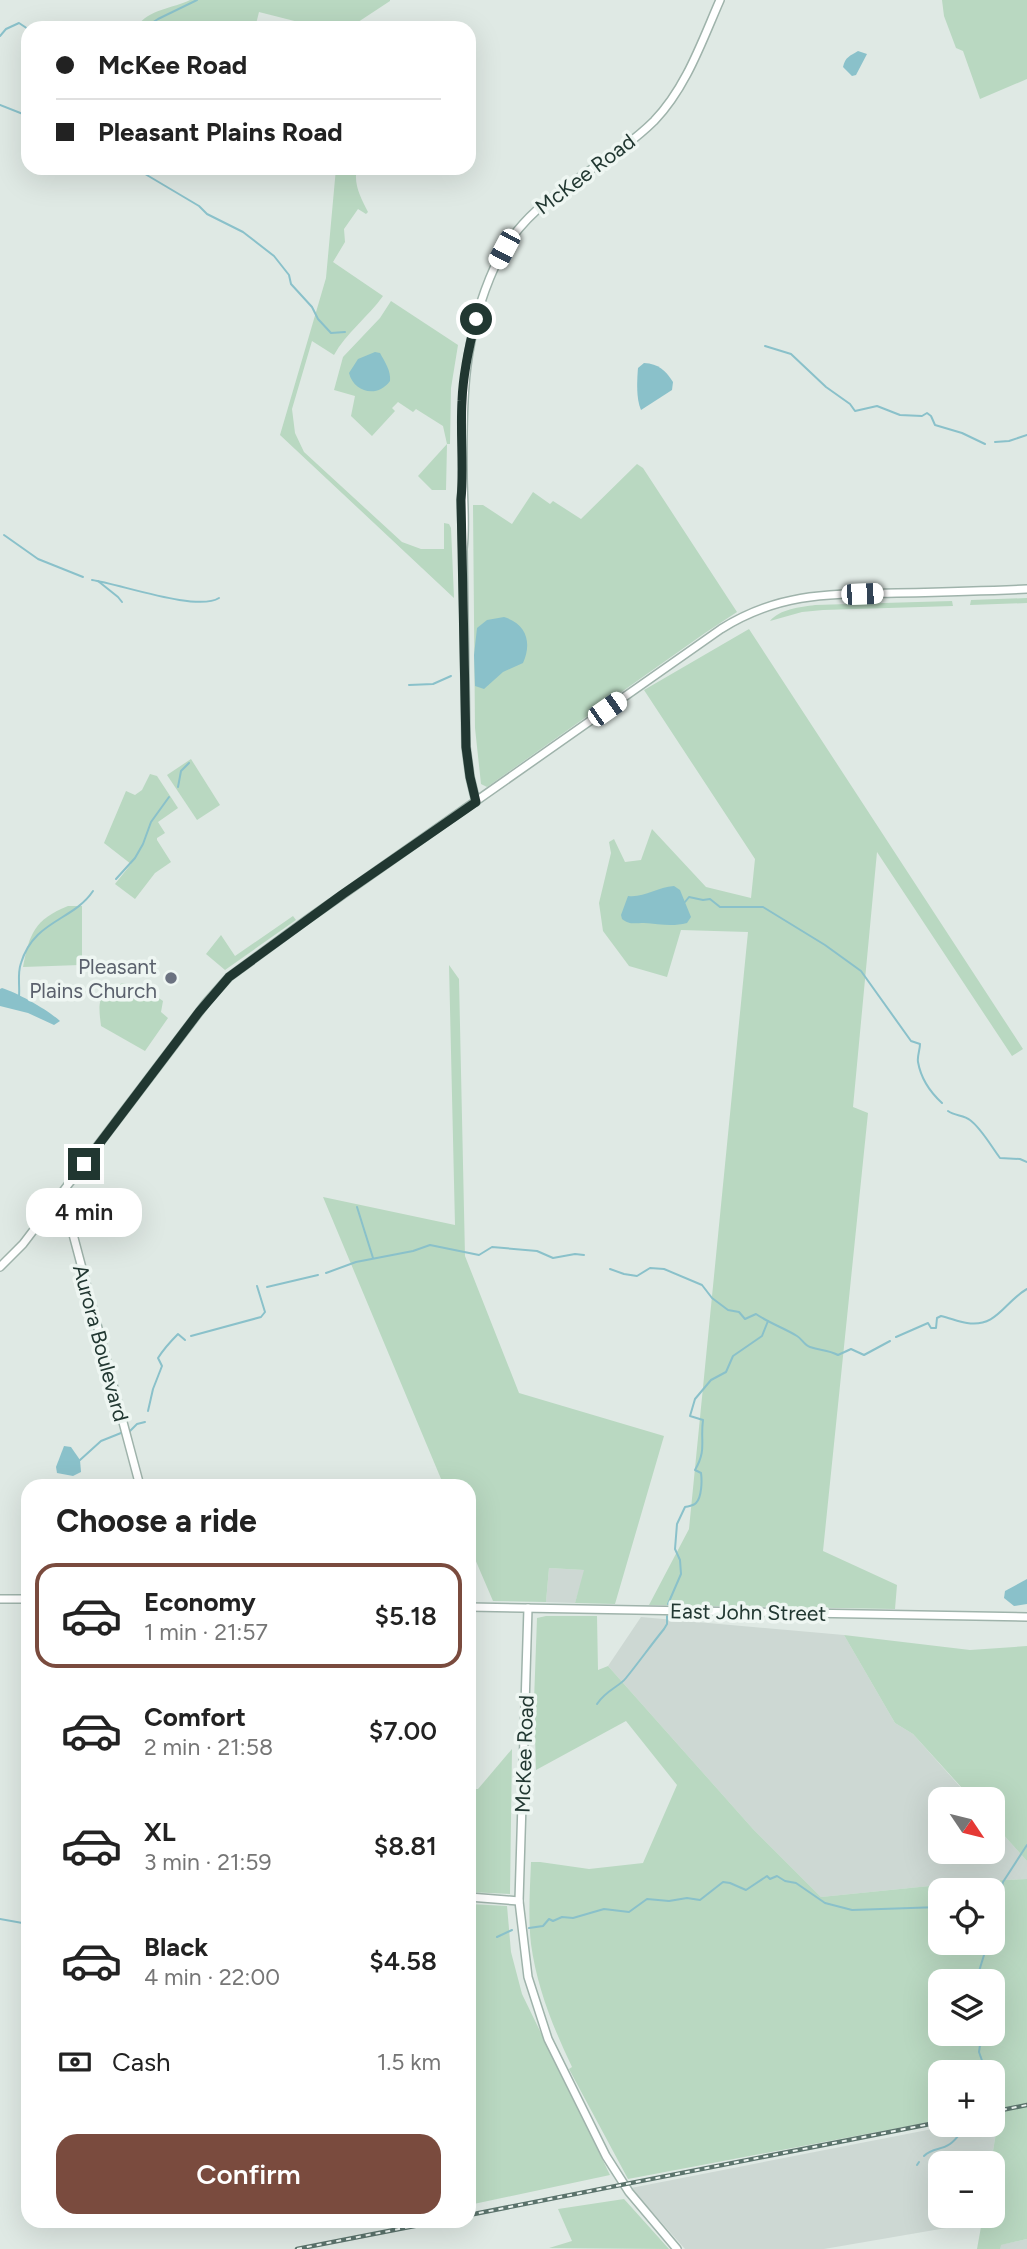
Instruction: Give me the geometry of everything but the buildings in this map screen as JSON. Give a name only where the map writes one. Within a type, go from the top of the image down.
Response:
[{"type":"street","name":"McKee Road","points":[[476,802],[466,747],[461,509],[462,400],[467,357],[481,301],[504,249],[515,231],[535,210],[633,139],[662,112],[690,66],[720,0]]},
{"type":"street","points":[[0,1267],[23,1244],[206,1003],[229,977],[721,629],[756,611],[784,601],[811,596],[1027,590]]},
{"type":"street","name":"Aurora Boulevard","points":[[52,1207],[70,1223],[138,1479]]},
{"type":"street","points":[[0,1599],[21,1600]]},
{"type":"street","name":"East John Street","points":[[476,1607],[1027,1617]]},
{"type":"street","name":"McKee Road","points":[[528,1608],[519,1900],[528,1977],[548,2039],[617,2175],[677,2249]]},
{"type":"street","points":[[476,1897],[519,1900]]},
{"type":"shaded area","points":[[549,1568],[585,1570],[575,1603],[546,1602]]},
{"type":"shaded area","points":[[641,1617],[844,1635],[895,1723],[913,1734],[960,1787],[928,1787],[928,1864],[1005,1864],[1005,1836],[1027,1861],[1027,1879],[928,1878],[928,1886],[821,1897],[753,1829],[608,1666]]},
{"type":"shaded area","points":[[928,2130],[928,2137],[995,2137],[993,2151],[928,2151],[928,2228],[946,2228],[824,2249],[685,2249],[631,2188]]},
{"type":"shaded area","points":[[1027,2239],[1027,2249],[1000,2249],[1000,2245]]},
{"type":"green space","points":[[190,0],[390,0],[360,21],[294,21],[259,12],[257,21],[142,21],[161,10]]},
{"type":"green space","points":[[942,0],[1027,0],[1027,79],[980,99],[963,51],[956,48],[944,16]]},
{"type":"green space","points":[[335,175],[356,175],[360,196],[368,212],[366,214],[358,209],[344,229],[345,242],[333,262],[383,296],[334,355],[312,341],[292,409],[295,433],[304,452],[402,542],[421,549],[444,549],[444,523],[449,524],[454,598],[280,435],[326,278]]},
{"type":"green space","points":[[391,301],[458,345],[451,388],[450,444],[447,444],[443,426],[416,409],[413,412],[398,402],[392,408],[395,411],[372,436],[351,416],[355,396],[334,390],[343,357],[380,318]]},
{"type":"green space","points":[[447,444],[446,490],[432,490],[418,476]]},
{"type":"green space","points":[[637,464],[643,468],[737,612],[487,787],[481,784],[475,728],[473,505],[483,505],[512,524],[533,492],[550,504],[553,501],[581,519]]},
{"type":"green space","points":[[1027,598],[1027,603],[970,605],[971,600]]},
{"type":"green space","points":[[952,601],[953,606],[802,612],[770,621],[785,611],[815,605]]},
{"type":"green space","points":[[749,629],[1023,1049],[1012,1056],[877,852],[853,1107],[868,1113],[823,1551],[897,1585],[895,1609],[649,1605],[689,1529],[748,932],[681,930],[667,977],[629,966],[603,931],[599,903],[611,853],[609,842],[614,839],[625,862],[641,860],[652,829],[706,887],[751,898],[755,859],[644,690]]},
{"type":"green space","points":[[191,759],[220,805],[197,820],[167,775]]},
{"type":"green space","points":[[150,774],[157,776],[178,808],[158,822],[165,833],[157,840],[171,862],[155,873],[135,899],[115,884],[131,864],[104,843],[126,791],[135,795],[142,790]]},
{"type":"green space","points":[[68,906],[82,906],[82,963],[23,967],[35,929],[48,916]]},
{"type":"green space","points":[[293,916],[296,920],[225,970],[206,954],[221,935],[235,956]]},
{"type":"green space","points":[[449,965],[459,979],[465,1256],[519,1393],[664,1436],[615,1604],[575,1603],[584,1570],[549,1568],[546,1602],[493,1601],[476,1561],[476,1479],[441,1479],[323,1197],[455,1225]]},
{"type":"green space","points":[[123,983],[147,990],[163,1001],[161,1012],[168,1018],[145,1051],[101,1026],[101,999],[108,990]]},
{"type":"green space","points":[[597,1616],[598,1670],[608,1666],[753,1829],[821,1897],[928,1886],[928,1955],[1005,1955],[1005,1880],[1027,1879],[1027,2239],[1001,2245],[1000,2249],[977,2249],[981,2228],[1005,2228],[1005,2151],[993,2151],[995,2137],[1005,2137],[1005,2060],[928,2060],[928,2122],[628,2179],[569,2069],[572,2067],[542,1992],[530,1934],[531,1862],[589,1869],[643,1863],[677,1785],[626,1721],[536,1770],[534,1701],[537,1618]]},
{"type":"green space","points":[[844,1635],[970,1650],[1027,1646],[1027,1861],[1005,1836],[1005,1787],[961,1787],[913,1734],[895,1723]]},
{"type":"green space","points":[[512,1749],[510,1894],[476,1892],[478,1789]]},
{"type":"green space","points":[[476,1904],[507,1906],[511,1952],[522,1994],[610,2175],[476,2204]]},
{"type":"green space","points":[[624,2199],[669,2249],[549,2248],[572,2241],[558,2209]]},
{"type":"water","points":[[858,51],[867,54],[856,75],[852,76],[843,67],[847,59]]},
{"type":"water","points":[[375,352],[380,353],[386,363],[390,381],[379,390],[367,391],[356,385],[349,373],[358,359]]},
{"type":"water","points":[[644,363],[661,368],[673,382],[672,390],[641,410],[638,368]]},
{"type":"water","points":[[504,617],[518,624],[526,635],[526,656],[523,663],[503,672],[484,689],[475,686],[477,628],[487,620]]},
{"type":"water","points":[[674,886],[680,890],[691,917],[687,923],[632,923],[622,919],[628,896]]},
{"type":"water","points":[[2,988],[32,1002],[60,1021],[54,1025],[28,1013],[0,1006]]},
{"type":"water","points":[[64,1446],[71,1447],[80,1460],[81,1472],[73,1476],[57,1473],[56,1467]]},
{"type":"water","points":[[1027,1579],[1027,1604],[1014,1606],[1004,1598],[1005,1591]]},
{"type":"waterway","points":[[155,21],[197,0]]},
{"type":"waterway","points":[[0,36],[6,29],[21,24]]},
{"type":"waterway","points":[[0,105],[21,113]]},
{"type":"waterway","points":[[147,175],[199,206],[207,214],[243,232],[274,256],[289,275],[291,284],[331,333],[345,332]]},
{"type":"waterway","points":[[765,346],[791,354],[855,411],[877,406],[900,415],[922,416],[927,413],[935,425],[962,433],[985,444]]},
{"type":"waterway","points":[[995,442],[1027,435]]},
{"type":"waterway","points":[[4,535],[38,559],[83,577]]},
{"type":"waterway","points":[[92,580],[177,600],[194,602],[219,598]]},
{"type":"waterway","points":[[98,581],[122,602]]},
{"type":"waterway","points":[[409,685],[433,684],[451,676]]},
{"type":"waterway","points":[[178,787],[181,771],[189,763]]},
{"type":"waterway","points":[[116,879],[135,858],[151,822],[169,797]]},
{"type":"waterway","points":[[19,996],[20,967],[27,949],[44,929],[75,909],[93,891]]},
{"type":"waterway","points":[[685,902],[689,897],[710,899],[720,907],[763,907],[861,971],[911,1041],[920,1044],[918,1060],[921,1074],[942,1103]]},
{"type":"waterway","points":[[948,1111],[974,1123],[1000,1158],[1027,1162]]},
{"type":"waterway","points":[[357,1207],[373,1258]]},
{"type":"waterway","points":[[326,1273],[356,1262],[430,1245],[479,1255],[492,1247],[537,1251],[553,1258],[584,1255]]},
{"type":"waterway","points":[[610,1269],[637,1276],[650,1268],[664,1269],[702,1285],[712,1298],[728,1310],[739,1312],[745,1319],[756,1314],[797,1336],[808,1346],[838,1355],[851,1349],[864,1355],[890,1341]]},
{"type":"waterway","points":[[267,1287],[318,1275]]},
{"type":"waterway","points":[[191,1336],[261,1317],[265,1312],[257,1286]]},
{"type":"waterway","points":[[896,1337],[928,1323],[931,1328],[936,1328],[937,1318],[941,1316],[967,1323],[986,1321],[1027,1289]]},
{"type":"waterway","points":[[668,1604],[681,1574],[680,1560],[675,1549],[677,1524],[685,1507],[694,1505],[698,1500],[701,1488],[701,1473],[695,1470],[702,1451],[703,1420],[690,1416],[695,1399],[711,1380],[726,1372],[733,1356],[762,1336],[768,1321]]},
{"type":"waterway","points":[[148,1411],[162,1366],[158,1358],[178,1334],[185,1340]]},
{"type":"waterway","points":[[130,1431],[137,1424],[145,1422]]},
{"type":"waterway","points":[[80,1460],[101,1441],[121,1433]]},
{"type":"waterway","points":[[597,1704],[631,1672],[664,1629],[667,1616]]},
{"type":"waterway","points":[[1005,1879],[1027,1845]]},
{"type":"waterway","points":[[529,1928],[543,1926],[549,1919],[553,1921],[562,1917],[573,1918],[604,1909],[629,1912],[647,1899],[700,1900],[723,1882],[746,1890],[767,1876],[770,1879],[777,1876],[796,1883],[825,1903],[852,1910],[928,1907]]},
{"type":"waterway","points":[[0,1919],[21,1923]]},
{"type":"waterway","points":[[497,1937],[512,1930]]},
{"type":"waterway","points":[[980,1969],[984,1955]]},
{"type":"waterway","points":[[980,2046],[982,2060]]},
{"type":"waterway","points":[[924,2156],[930,2151],[943,2148],[958,2137]]},
{"type":"railway","points":[[1005,2109],[1027,2105]]},
{"type":"railway","points":[[476,2214],[928,2124]]},
{"type":"railway","points":[[297,2249],[404,2228]]},
{"type":"place","name":"Pleasant Plains Church","points":[[171,978]]},
{"type":"route","points":[[84,1164],[199,1012],[229,977],[476,802],[466,747],[461,500],[464,375],[476,319]]}]
